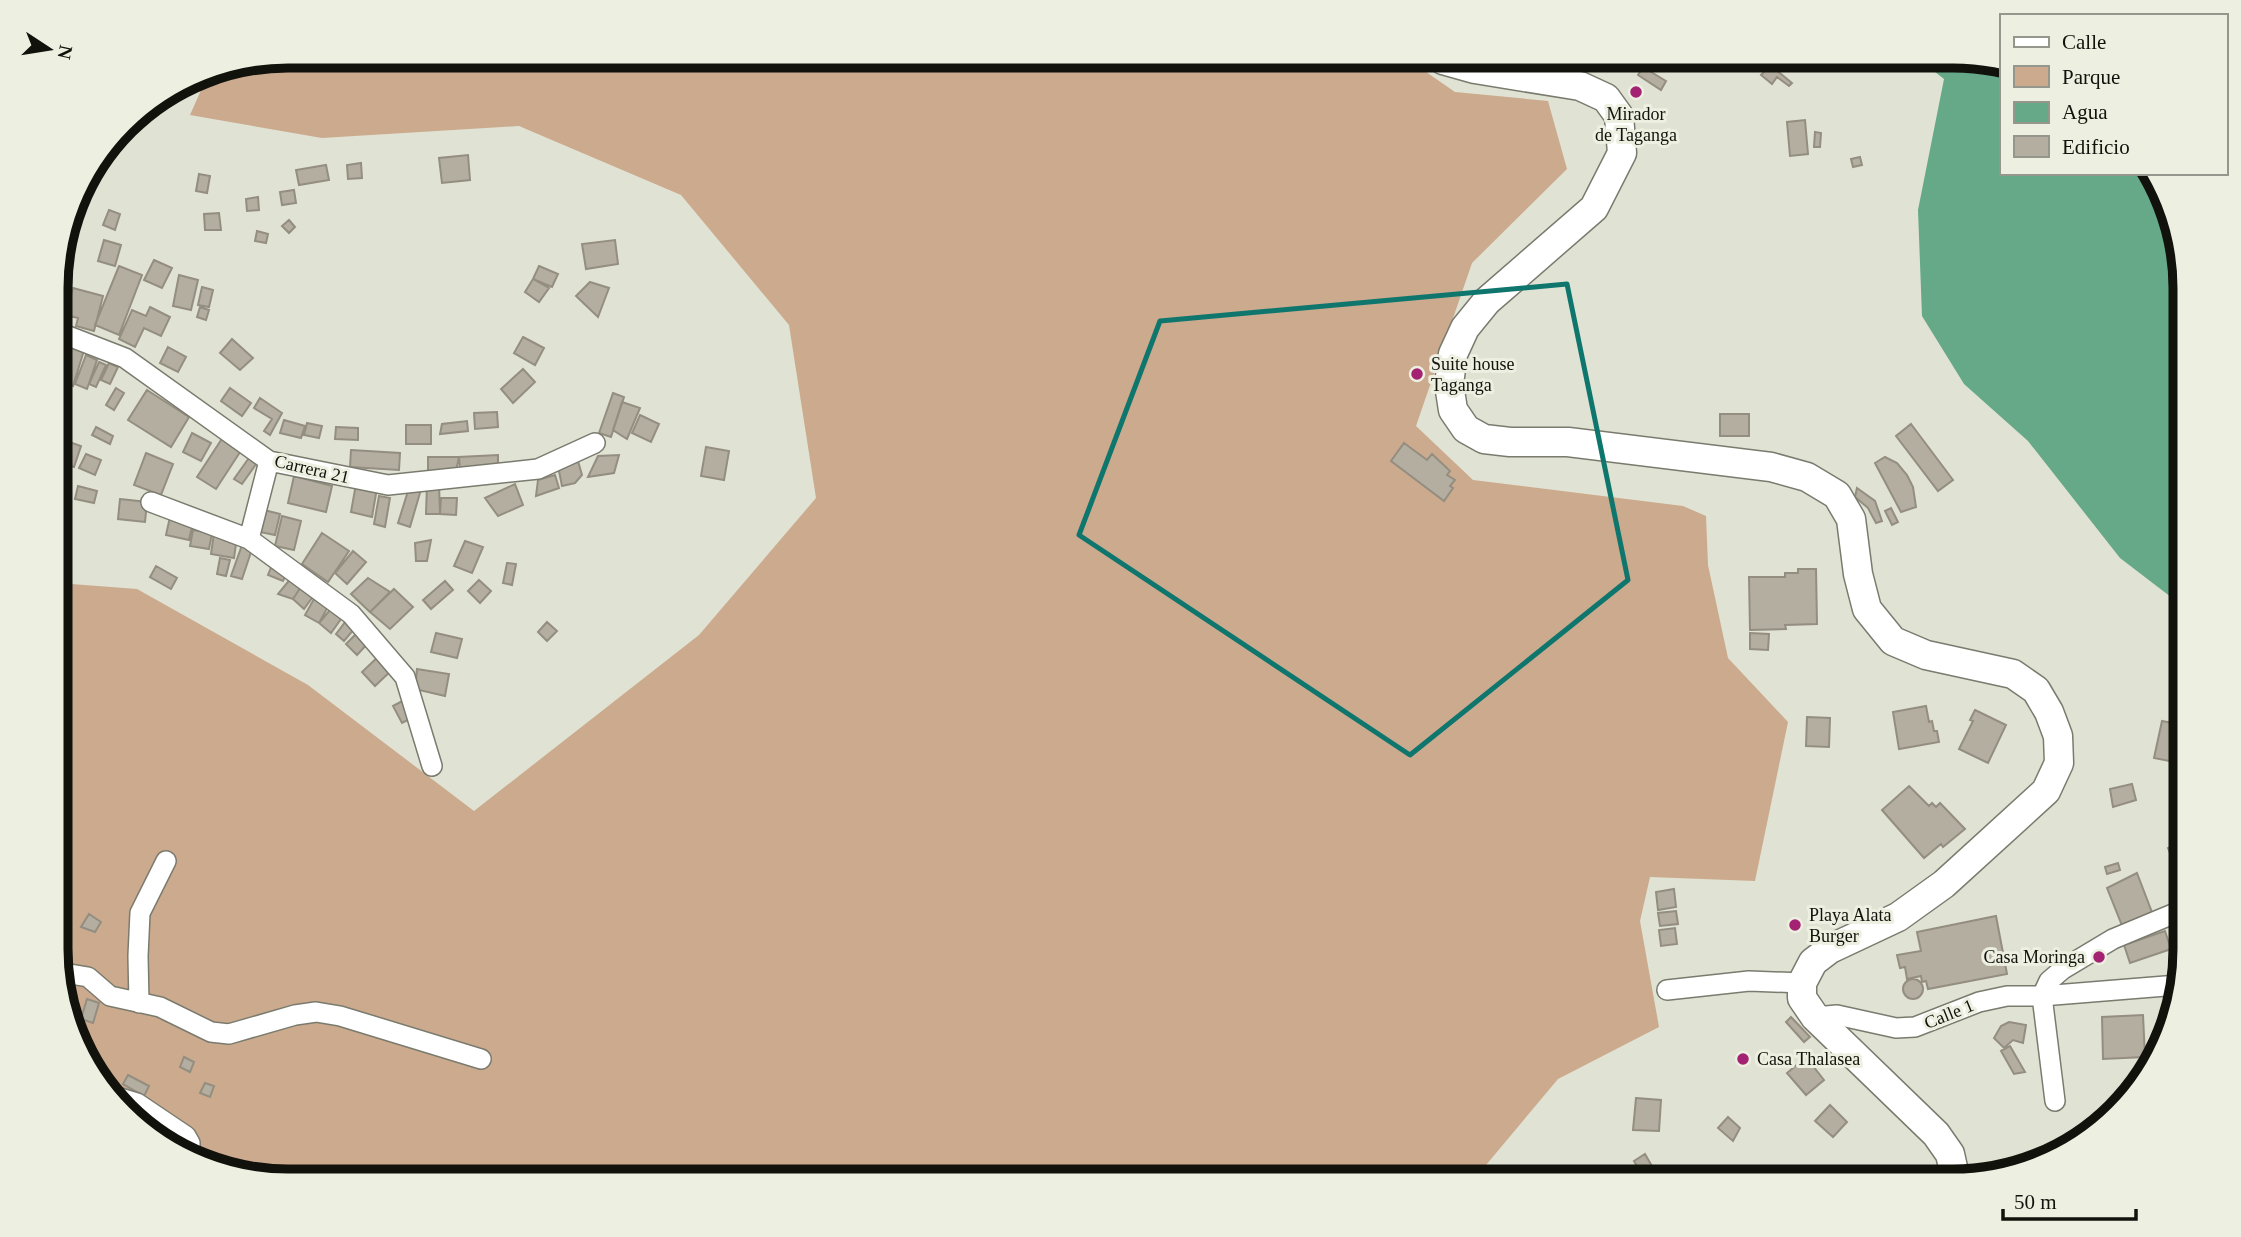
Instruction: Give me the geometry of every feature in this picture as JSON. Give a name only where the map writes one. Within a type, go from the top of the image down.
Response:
[{"type":"street","points":[[1471,68],[1580,86],[1606,98],[1619,116],[1622,153],[1594,208],[1487,301],[1465,328],[1453,355],[1449,384],[1453,410],[1466,429],[1484,439],[1568,442],[1771,467],[1807,477],[1837,495],[1851,519],[1858,574],[1867,609],[1893,641],[1926,655],[2013,674],[2036,690],[2049,712],[2058,736],[2059,762],[2046,791],[1944,884],[1898,916],[1830,949],[1813,962],[1802,983],[1802,998],[1815,1017],[1936,1135],[1951,1154],[1954,1168]]},
{"type":"street","name":"Carrera 21","points":[[69,336],[125,358],[269,461],[388,485],[538,468],[595,443]]},
{"type":"street","points":[[249,539],[269,461]]},
{"type":"street","points":[[151,502],[249,539],[351,614],[405,677],[432,766]]},
{"type":"street","points":[[139,1003],[140,913],[166,861]]},
{"type":"street","points":[[2054,1101],[2042,996],[2049,981],[2063,969],[2113,939],[2173,914]]},
{"type":"street","points":[[70,974],[88,977],[110,996],[160,1007],[211,1032],[229,1034],[295,1015],[316,1012],[340,1016],[481,1059]]},
{"type":"street","points":[[1667,990],[1749,981],[1802,983]]},
{"type":"street","name":"Calle 1","points":[[1815,1017],[1837,1015],[1896,1028],[1915,1027],[1979,1002],[2007,996],[2042,996],[2170,986]]},
{"type":"street","points":[[131,1101],[186,1136],[190,1145]]},
{"type":"highlighted area","points":[[1567,284],[1628,580],[1410,755],[1079,535],[1160,321]]},
{"type":"green space","points":[[288,68],[1420,68],[1455,92],[1548,101],[1567,169],[1472,263],[1416,426],[1473,480],[1683,506],[1706,516],[1708,565],[1728,658],[1788,722],[1755,881],[1650,877],[1640,921],[1659,1027],[1558,1079],[1483,1168],[288,1169],[231,1161],[191,1146],[154,1123],[114,1083],[85,1033],[76,1006],[68,949],[69,584],[137,589],[308,685],[474,811],[699,635],[816,498],[789,325],[681,195],[519,126],[322,138],[190,115],[203,86],[231,76]]},
{"type":"water","points":[[1930,68],[2000,73],[2000,175],[2141,175],[2156,204],[2171,260],[2173,288],[2173,599],[2120,558],[2028,441],[1964,384],[1922,316],[1918,210],[1944,79]]},
{"type":"building","points":[[1645,68],[1666,81],[1661,90],[1638,75]]},
{"type":"building","points":[[1767,68],[1774,68],[1792,83],[1789,86],[1777,77],[1772,84],[1761,75]]},
{"type":"building","points":[[1805,120],[1808,154],[1790,156],[1787,122]]},
{"type":"building","points":[[1815,132],[1821,133],[1820,147],[1814,147]]},
{"type":"building","points":[[468,155],[470,180],[442,183],[439,158]]},
{"type":"building","points":[[1860,157],[1862,165],[1853,167],[1851,159]]},
{"type":"building","points":[[361,163],[362,178],[348,179],[347,165]]},
{"type":"building","points":[[326,165],[329,180],[299,185],[296,170]]},
{"type":"building","points":[[199,174],[210,176],[207,193],[196,191]]},
{"type":"building","points":[[294,190],[296,203],[282,205],[280,192]]},
{"type":"building","points":[[258,197],[259,210],[247,211],[246,199]]},
{"type":"building","points":[[109,210],[120,214],[115,230],[103,225]]},
{"type":"building","points":[[219,213],[221,230],[205,230],[204,214]]},
{"type":"building","points":[[289,220],[295,227],[289,233],[282,226]]},
{"type":"building","points":[[257,231],[268,234],[266,243],[255,241]]},
{"type":"building","points":[[104,240],[121,245],[115,266],[98,261]]},
{"type":"building","points":[[615,240],[618,264],[586,269],[582,244]]},
{"type":"building","points":[[154,260],[172,268],[162,288],[144,280]]},
{"type":"building","points":[[119,266],[142,275],[119,335],[95,325]]},
{"type":"building","points":[[539,266],[558,274],[552,287],[533,279]]},
{"type":"building","points":[[179,275],[198,280],[191,310],[173,306]]},
{"type":"building","points":[[533,279],[549,288],[539,302],[525,292]]},
{"type":"building","points":[[590,282],[609,288],[598,317],[576,296]]},
{"type":"building","points":[[202,287],[213,290],[209,307],[198,305]]},
{"type":"building","points":[[73,288],[103,296],[94,331],[76,326],[78,318],[69,316]]},
{"type":"building","points":[[150,307],[170,317],[161,336],[144,328],[135,347],[119,339],[132,310],[146,316]]},
{"type":"building","points":[[200,307],[209,310],[206,320],[197,317]]},
{"type":"building","points":[[523,337],[544,348],[535,365],[514,353]]},
{"type":"building","points":[[232,339],[253,358],[240,370],[220,353]]},
{"type":"building","points":[[69,344],[85,347],[73,386],[69,385]]},
{"type":"building","points":[[168,347],[186,357],[178,372],[160,363]]},
{"type":"building","points":[[86,355],[97,360],[87,389],[75,384]]},
{"type":"building","points":[[99,362],[106,365],[96,387],[89,384]]},
{"type":"building","points":[[109,363],[118,367],[110,384],[101,380]]},
{"type":"building","points":[[523,369],[535,382],[513,403],[501,389]]},
{"type":"building","points":[[116,388],[124,393],[114,410],[106,405]]},
{"type":"building","points":[[230,388],[251,403],[242,416],[221,401]]},
{"type":"building","points":[[147,390],[189,417],[171,447],[128,420]]},
{"type":"building","points":[[613,393],[624,397],[611,437],[599,433]]},
{"type":"building","points":[[260,398],[282,413],[270,435],[264,431],[272,419],[254,408]]},
{"type":"building","points":[[622,402],[640,408],[627,439],[613,430]]},
{"type":"building","points":[[497,412],[498,427],[475,429],[474,413]]},
{"type":"building","points":[[1720,414],[1749,414],[1749,436],[1720,436]]},
{"type":"building","points":[[640,415],[659,424],[651,442],[632,433]]},
{"type":"building","points":[[284,420],[305,426],[301,438],[280,433]]},
{"type":"building","points":[[467,421],[468,431],[440,434],[442,424]]},
{"type":"building","points":[[307,423],[322,426],[319,438],[304,435]]},
{"type":"building","points":[[1911,424],[1953,480],[1938,491],[1896,436]]},
{"type":"building","points":[[406,425],[431,425],[431,444],[406,444]]},
{"type":"building","points":[[96,427],[113,436],[110,444],[92,435]]},
{"type":"building","points":[[336,427],[358,428],[358,440],[335,439]]},
{"type":"building","points":[[192,433],[211,443],[201,461],[183,452]]},
{"type":"building","points":[[223,437],[242,449],[216,489],[197,477]]},
{"type":"building","points":[[69,442],[81,446],[74,467],[69,465]]},
{"type":"building","points":[[1404,443],[1427,460],[1432,454],[1450,471],[1447,475],[1455,480],[1444,501],[1391,461]]},
{"type":"building","points":[[706,447],[729,451],[724,480],[701,476]]},
{"type":"building","points":[[351,450],[400,453],[399,470],[350,467]]},
{"type":"building","points":[[146,453],[173,464],[161,495],[134,485]]},
{"type":"building","points":[[86,454],[101,460],[95,475],[79,468]]},
{"type":"building","points":[[251,455],[259,460],[242,484],[234,479]]},
{"type":"building","points":[[498,455],[498,468],[460,469],[459,457]]},
{"type":"building","points":[[619,455],[614,473],[588,477],[598,456]]},
{"type":"building","points":[[428,457],[459,457],[456,471],[428,471]]},
{"type":"building","points":[[1885,457],[1897,463],[1907,475],[1913,487],[1916,507],[1901,512],[1875,463]]},
{"type":"building","points":[[578,461],[582,475],[575,483],[562,486],[558,466]]},
{"type":"building","points":[[555,475],[559,488],[536,496],[538,480]]},
{"type":"building","points":[[294,476],[332,486],[326,512],[288,503]]},
{"type":"building","points":[[356,484],[377,488],[372,517],[351,512]]},
{"type":"building","points":[[427,484],[439,484],[440,514],[426,514]]},
{"type":"building","points":[[515,484],[523,505],[498,516],[485,498]]},
{"type":"building","points":[[78,486],[97,491],[94,503],[75,499]]},
{"type":"building","points":[[422,486],[410,527],[398,523],[409,488]]},
{"type":"building","points":[[1857,488],[1875,501],[1882,521],[1876,523],[1868,508],[1855,497]]},
{"type":"building","points":[[379,496],[390,498],[385,527],[374,524]]},
{"type":"building","points":[[441,498],[457,498],[456,515],[440,514]]},
{"type":"building","points":[[120,499],[147,502],[145,522],[118,519]]},
{"type":"building","points":[[1891,508],[1898,522],[1892,525],[1885,511]]},
{"type":"building","points":[[260,509],[280,514],[275,535],[255,531]]},
{"type":"building","points":[[282,516],[301,521],[294,550],[275,546]]},
{"type":"building","points":[[170,517],[193,522],[189,540],[166,535]]},
{"type":"building","points":[[193,530],[212,533],[209,549],[190,546]]},
{"type":"building","points":[[214,533],[237,537],[234,558],[211,554]]},
{"type":"building","points":[[322,533],[349,551],[328,582],[302,564]]},
{"type":"building","points":[[431,540],[427,561],[416,561],[415,543]]},
{"type":"building","points":[[465,541],[483,547],[472,573],[454,566]]},
{"type":"building","points":[[242,545],[252,549],[242,579],[231,576]]},
{"type":"building","points":[[353,551],[366,562],[347,584],[335,573]]},
{"type":"building","points":[[220,558],[230,560],[226,576],[217,574]]},
{"type":"building","points":[[507,563],[516,564],[512,585],[503,583]]},
{"type":"building","points":[[272,565],[287,571],[283,581],[268,575]]},
{"type":"building","points":[[156,566],[177,578],[171,589],[150,577]]},
{"type":"building","points":[[1798,569],[1816,569],[1817,624],[1785,625],[1786,629],[1750,630],[1749,577],[1785,577],[1785,573],[1798,573]]},
{"type":"building","points":[[292,577],[302,585],[293,599],[278,594]]},
{"type":"building","points":[[368,578],[390,592],[370,612],[351,594]]},
{"type":"building","points":[[479,580],[491,591],[480,603],[468,591]]},
{"type":"building","points":[[445,581],[453,590],[431,609],[423,600]]},
{"type":"building","points":[[302,585],[317,591],[304,609],[293,599]]},
{"type":"building","points":[[394,589],[413,607],[390,629],[370,612]]},
{"type":"building","points":[[315,597],[329,605],[319,623],[305,615]]},
{"type":"building","points":[[330,610],[341,619],[331,633],[319,623]]},
{"type":"building","points":[[346,621],[355,628],[344,641],[336,634]]},
{"type":"building","points":[[547,622],[557,631],[547,641],[538,632]]},
{"type":"building","points":[[360,630],[370,641],[357,655],[346,644]]},
{"type":"building","points":[[436,633],[462,639],[457,658],[431,652]]},
{"type":"building","points":[[1750,633],[1769,634],[1768,650],[1750,649]]},
{"type":"building","points":[[381,654],[394,668],[375,686],[362,672]]},
{"type":"building","points":[[417,669],[449,674],[445,696],[415,689]]},
{"type":"building","points":[[408,698],[416,716],[402,723],[393,706]]},
{"type":"building","points":[[1926,706],[1929,722],[1932,721],[1934,731],[1937,731],[1939,742],[1899,749],[1893,712]]},
{"type":"building","points":[[1975,710],[2006,725],[1988,763],[1959,749],[1973,721],[1970,720]]},
{"type":"building","points":[[1807,717],[1830,718],[1829,747],[1806,746]]},
{"type":"building","points":[[2162,721],[2173,723],[2173,762],[2154,758]]},
{"type":"building","points":[[2132,784],[2136,800],[2113,807],[2110,789]]},
{"type":"building","points":[[1909,786],[1929,806],[1932,803],[1936,807],[1940,803],[1965,829],[1924,858],[1882,810]]},
{"type":"building","points":[[2173,846],[2173,860],[2168,848]]},
{"type":"building","points":[[2118,863],[2120,870],[2107,874],[2105,867]]},
{"type":"building","points":[[2137,873],[2153,915],[2123,928],[2107,888]]},
{"type":"building","points":[[1674,889],[1676,907],[1658,910],[1656,892]]},
{"type":"building","points":[[1676,911],[1678,924],[1660,926],[1658,913]]},
{"type":"building","points":[[89,914],[101,922],[95,932],[81,927]]},
{"type":"building","points":[[1996,916],[2007,974],[1928,989],[1921,976],[1907,979],[1905,967],[1900,968],[1897,955],[1921,951],[1917,932]]},
{"type":"building","points":[[1675,928],[1677,944],[1661,946],[1659,930]]},
{"type":"building","points":[[2165,931],[2171,949],[2130,963],[2124,945]]},
{"type":"building","points":[[1913,979],[1920,982],[1923,989],[1920,996],[1913,999],[1906,996],[1903,989],[1906,982]]},
{"type":"building","points":[[87,999],[99,1003],[93,1023],[81,1019]]},
{"type":"building","points":[[2143,1015],[2144,1057],[2103,1059],[2102,1017]]},
{"type":"building","points":[[1791,1017],[1810,1037],[1804,1042],[1786,1022]]},
{"type":"building","points":[[2009,1022],[2026,1025],[2023,1043],[2013,1040],[2004,1048],[1994,1038],[2001,1026]]},
{"type":"building","points":[[2010,1046],[2025,1072],[2014,1074],[2001,1051]]},
{"type":"building","points":[[184,1057],[194,1062],[190,1072],[180,1067]]},
{"type":"building","points":[[1806,1057],[1824,1080],[1806,1095],[1787,1073]]},
{"type":"building","points":[[128,1075],[149,1086],[144,1096],[123,1084]]},
{"type":"building","points":[[205,1083],[214,1086],[210,1097],[200,1093]]},
{"type":"building","points":[[1636,1098],[1661,1100],[1659,1131],[1633,1130]]},
{"type":"building","points":[[1830,1105],[1847,1122],[1833,1137],[1815,1121]]},
{"type":"building","points":[[1728,1117],[1740,1128],[1733,1141],[1718,1128]]},
{"type":"building","points":[[1645,1154],[1653,1168],[1638,1168],[1634,1161]]},
{"type":"place","name":"Mirador de Taganga","points":[[1636,92]]},
{"type":"place","name":"Suite house Taganga","points":[[1417,374]]},
{"type":"place","name":"Playa Alata Burger","points":[[1795,925]]},
{"type":"place","name":"Casa Moringa","points":[[2099,957]]},
{"type":"place","name":"Casa Thalasea","points":[[1743,1059]]}]
